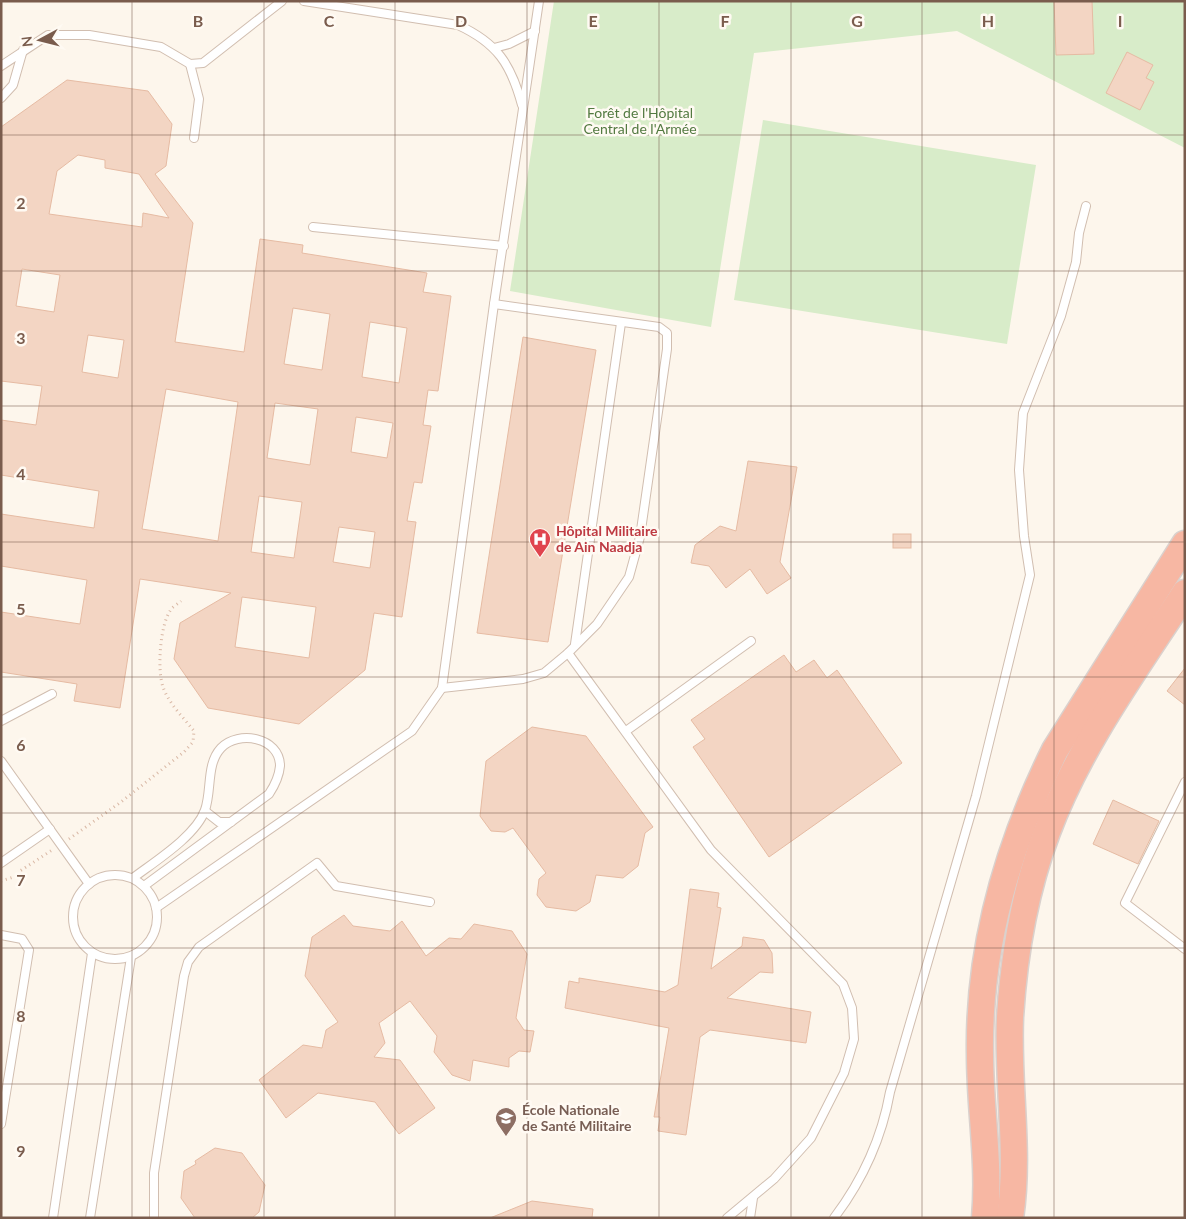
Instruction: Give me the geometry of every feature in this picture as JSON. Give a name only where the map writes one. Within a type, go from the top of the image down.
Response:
[{"type":"highway","points":[[985,1218],[987,1181],[981,1092],[981,1014],[990,936],[1009,860],[1034,794],[1055,750],[1185,544]]},
{"type":"highway","points":[[1010,1218],[1013,1183],[1009,1092],[1010,1016],[1019,941],[1034,867],[1047,831],[1079,762],[1185,593]]},
{"type":"lane","points":[[1,66],[48,35],[89,35],[161,47],[190,64],[203,63],[282,1]]},
{"type":"lane","points":[[304,1],[458,26],[480,36],[494,48],[513,78],[523,110]]},
{"type":"lane","points":[[156,908],[412,731],[442,688],[494,304],[539,1]]},
{"type":"lane","points":[[494,48],[509,44],[535,31]]},
{"type":"lane","points":[[1,98],[13,85],[23,50]]},
{"type":"lane","points":[[190,64],[195,76],[199,99],[194,138]]},
{"type":"lane","points":[[834,1218],[844,1205],[875,1148],[885,1119],[890,1092],[976,796],[1030,575],[1024,536],[1019,470],[1023,413],[1061,316],[1076,262],[1079,233],[1086,206]]},
{"type":"lane","points":[[313,228],[504,246]]},
{"type":"lane","points":[[442,688],[523,678],[544,673],[568,653],[597,624],[629,577],[640,537],[666,359],[667,333],[659,328],[494,304]]},
{"type":"lane","points":[[575,644],[621,323]]},
{"type":"lane","points":[[626,731],[751,641]]},
{"type":"lane","points":[[568,653],[711,850],[843,984],[852,1008],[854,1039],[844,1073],[811,1138],[774,1179],[727,1218]]},
{"type":"lane","points":[[1,721],[52,694]]},
{"type":"lane","points":[[133,878],[175,846],[205,811],[213,760],[221,748],[234,739],[248,736],[264,742],[275,751],[280,764],[277,780],[269,794],[144,886]]},
{"type":"lane","points":[[1,761],[88,884]]},
{"type":"lane","points":[[1185,782],[1125,903],[1185,949]]},
{"type":"lane","points":[[205,811],[219,822],[231,822]]},
{"type":"lane","points":[[1,863],[50,829]]},
{"type":"lane","points":[[154,1218],[154,1173],[184,976],[188,962],[199,947],[317,863],[336,886],[430,902]]},
{"type":"lane","points":[[118,874],[133,878],[151,894],[156,908],[156,927],[150,941],[144,948],[131,956],[116,960],[92,953],[81,943],[74,929],[72,918],[75,903],[88,884],[104,876],[118,874]]},
{"type":"lane","points":[[1,935],[22,939],[28,945],[29,954],[1,1124]]},
{"type":"lane","points":[[53,1218],[92,953]]},
{"type":"lane","points":[[90,1218],[131,956]]},
{"type":"lane","points":[[750,1218],[753,1198]]},
{"type":"path","points":[[1,881],[20,875],[20,870],[60,845],[121,802],[184,752],[192,742],[194,731],[175,708],[163,687],[159,665],[164,626],[170,611],[182,601]]},
{"type":"green space","name":"Forêt de l'Hôpital Central de l'Armée","points":[[554,1],[1185,1],[1185,148],[957,31],[754,53],[711,327],[510,291]]},
{"type":"green space","points":[[763,120],[1036,165],[1007,344],[734,300]]},
{"type":"building","points":[[1054,1],[1092,1],[1094,54],[1056,55]]},
{"type":"building","points":[[1127,52],[1153,65],[1146,78],[1154,82],[1140,110],[1106,93]]},
{"type":"building","points":[[67,80],[148,91],[172,124],[166,166],[155,174],[193,223],[175,342],[244,352],[260,239],[303,245],[302,253],[427,273],[423,292],[451,296],[438,391],[428,390],[423,425],[431,426],[422,483],[414,482],[407,521],[416,522],[402,617],[374,613],[365,670],[299,724],[208,708],[174,659],[180,623],[231,593],[140,579],[120,708],[74,701],[77,684],[1,672],[1,612],[80,624],[87,580],[1,566],[1,514],[94,528],[99,491],[1,475],[1,420],[36,425],[42,386],[1,381],[1,127]],"holes":[[[78,155],[105,160],[105,168],[139,174],[169,218],[143,213],[142,227],[49,214],[57,171]],[[22,269],[60,275],[54,312],[16,306]],[[293,308],[330,314],[322,370],[284,364]],[[370,322],[407,328],[399,383],[362,377]],[[88,335],[124,340],[118,378],[82,372]],[[166,389],[238,402],[218,541],[142,529]],[[275,403],[318,409],[310,465],[267,458]],[[356,417],[393,423],[387,458],[351,452]],[[259,496],[302,502],[294,558],[251,552]],[[339,527],[375,532],[370,568],[333,562]],[[242,597],[316,607],[309,658],[235,647]]]},
{"type":"building","points":[[523,337],[596,350],[548,642],[477,633]]},
{"type":"building","points":[[748,461],[797,467],[780,562],[791,578],[767,594],[750,569],[726,588],[709,566],[691,563],[695,545],[720,526],[736,531]]},
{"type":"building","points":[[893,534],[911,534],[911,548],[893,548]]},
{"type":"building","points":[[784,655],[796,672],[814,660],[827,678],[837,670],[902,763],[769,857],[693,747],[705,739],[691,720]]},
{"type":"building","points":[[1185,668],[1185,705],[1167,691]]},
{"type":"building","points":[[532,727],[586,736],[653,827],[645,833],[638,866],[623,878],[596,875],[590,902],[576,911],[546,907],[537,895],[539,879],[546,873],[513,828],[505,832],[491,831],[480,816],[486,761]]},
{"type":"building","points":[[1113,800],[1159,821],[1138,864],[1093,844]]},
{"type":"building","points":[[690,889],[719,893],[717,907],[721,908],[711,969],[742,946],[743,937],[764,940],[772,953],[773,973],[760,972],[727,998],[811,1012],[806,1043],[710,1030],[700,1037],[686,1135],[658,1131],[660,1117],[654,1117],[669,1028],[565,1008],[569,981],[579,983],[579,978],[665,992],[678,985]]},
{"type":"building","points":[[344,915],[353,926],[390,931],[402,921],[426,956],[449,938],[461,939],[474,924],[512,931],[527,954],[516,1018],[524,1030],[534,1031],[530,1052],[519,1051],[509,1058],[509,1067],[473,1060],[470,1081],[452,1075],[434,1052],[437,1036],[410,1001],[379,1023],[385,1043],[374,1057],[400,1060],[435,1108],[399,1134],[375,1102],[318,1093],[286,1118],[259,1080],[303,1045],[322,1048],[326,1030],[338,1022],[305,976],[312,937]]},
{"type":"building","points":[[215,1148],[242,1153],[265,1185],[259,1212],[252,1218],[195,1218],[181,1198],[184,1171],[196,1164],[195,1161]]},
{"type":"building","points":[[532,1201],[593,1209],[592,1218],[490,1218]]},
{"type":"place","name":"Hôpital Militaire de Ain Naadja","points":[[540,558]]},
{"type":"place","name":"École Nationale de Santé Militaire","points":[[506,1137]]}]
